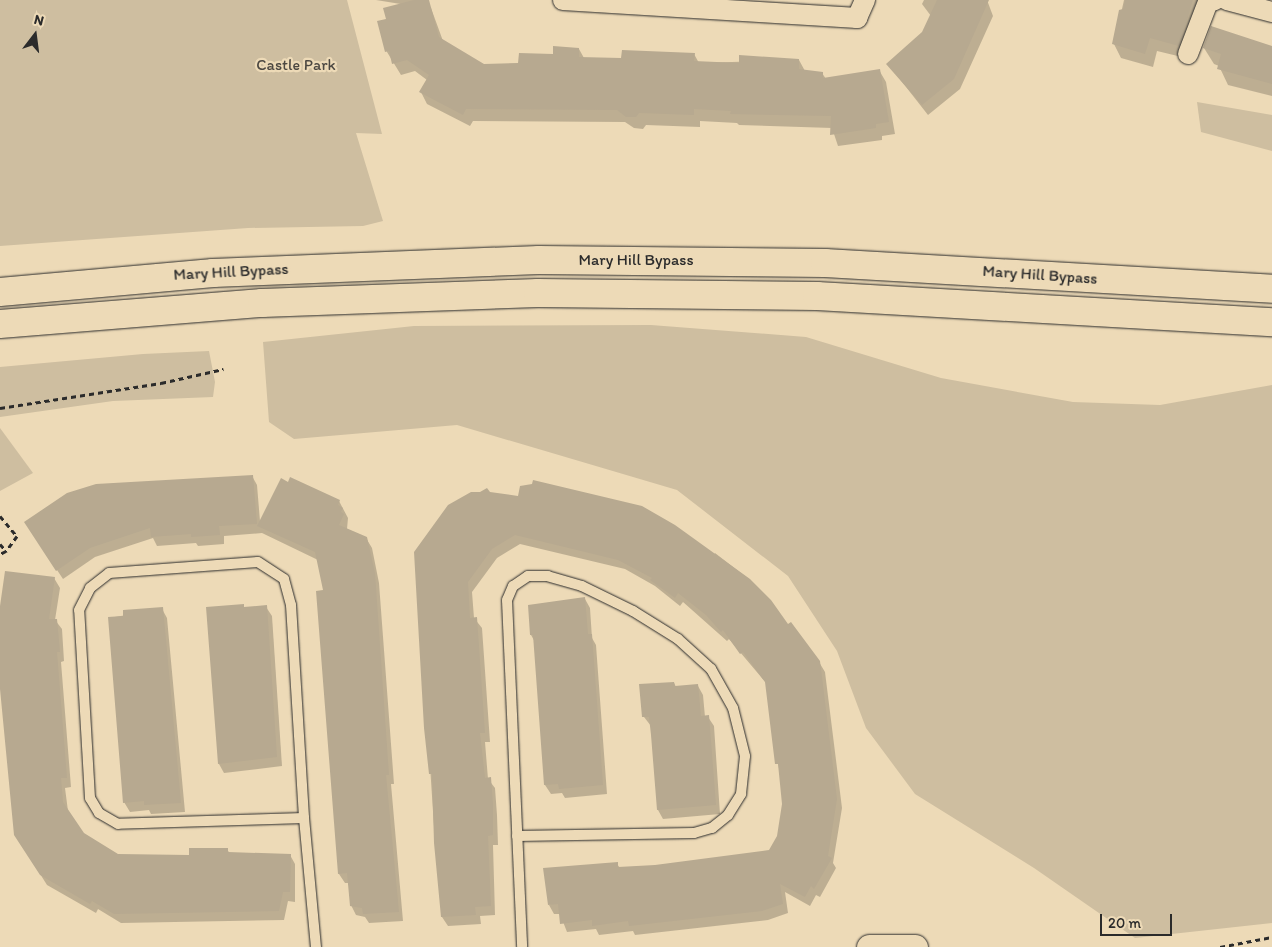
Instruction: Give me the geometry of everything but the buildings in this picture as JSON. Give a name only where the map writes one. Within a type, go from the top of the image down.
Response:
[{"type":"highway","name":"Mary Hill Bypass","points":[[0,292],[213,273],[539,260],[825,263],[1272,289]]},
{"type":"highway","name":"Mary Hill Bypass","points":[[0,324],[262,302],[538,293],[817,296],[1272,322]]},
{"type":"street","points":[[563,0],[857,18],[865,0]]},
{"type":"street","points":[[1188,54],[1208,2],[1215,0]]},
{"type":"street","points":[[1227,0],[1272,12]]},
{"type":"street","points":[[869,947],[915,947]]},
{"type":"lane","points":[[304,818],[118,824],[99,813],[90,798],[79,610],[90,588],[109,572],[258,562],[284,578],[291,604],[304,818],[316,947]]},
{"type":"lane","points":[[517,836],[694,833],[712,828],[728,815],[741,794],[745,756],[734,708],[711,669],[678,639],[633,611],[582,586],[548,576],[528,576],[513,586],[507,600],[517,836],[522,947]]},
{"type":"path","points":[[0,408],[161,383],[223,369]]},
{"type":"path","points":[[0,516],[17,536],[6,551],[0,554]]},
{"type":"path","points":[[0,544],[6,551]]},
{"type":"path","points":[[1220,947],[1272,937]]},
{"type":"green space","name":"Castle Park","points":[[0,0],[347,0],[382,134],[356,133],[383,221],[363,226],[248,228],[0,246]]},
{"type":"green space","points":[[1197,102],[1272,115],[1272,151],[1201,132]]},
{"type":"green space","points":[[651,325],[806,337],[941,378],[1073,402],[1160,405],[1272,385],[1272,923],[1135,938],[1034,868],[915,794],[866,728],[837,651],[788,576],[677,490],[457,425],[294,439],[269,422],[263,342],[414,326]]},
{"type":"green space","points":[[209,351],[215,382],[213,397],[113,401],[0,417],[0,367],[143,354]]},
{"type":"green space","points":[[0,428],[33,473],[0,491]]}]
